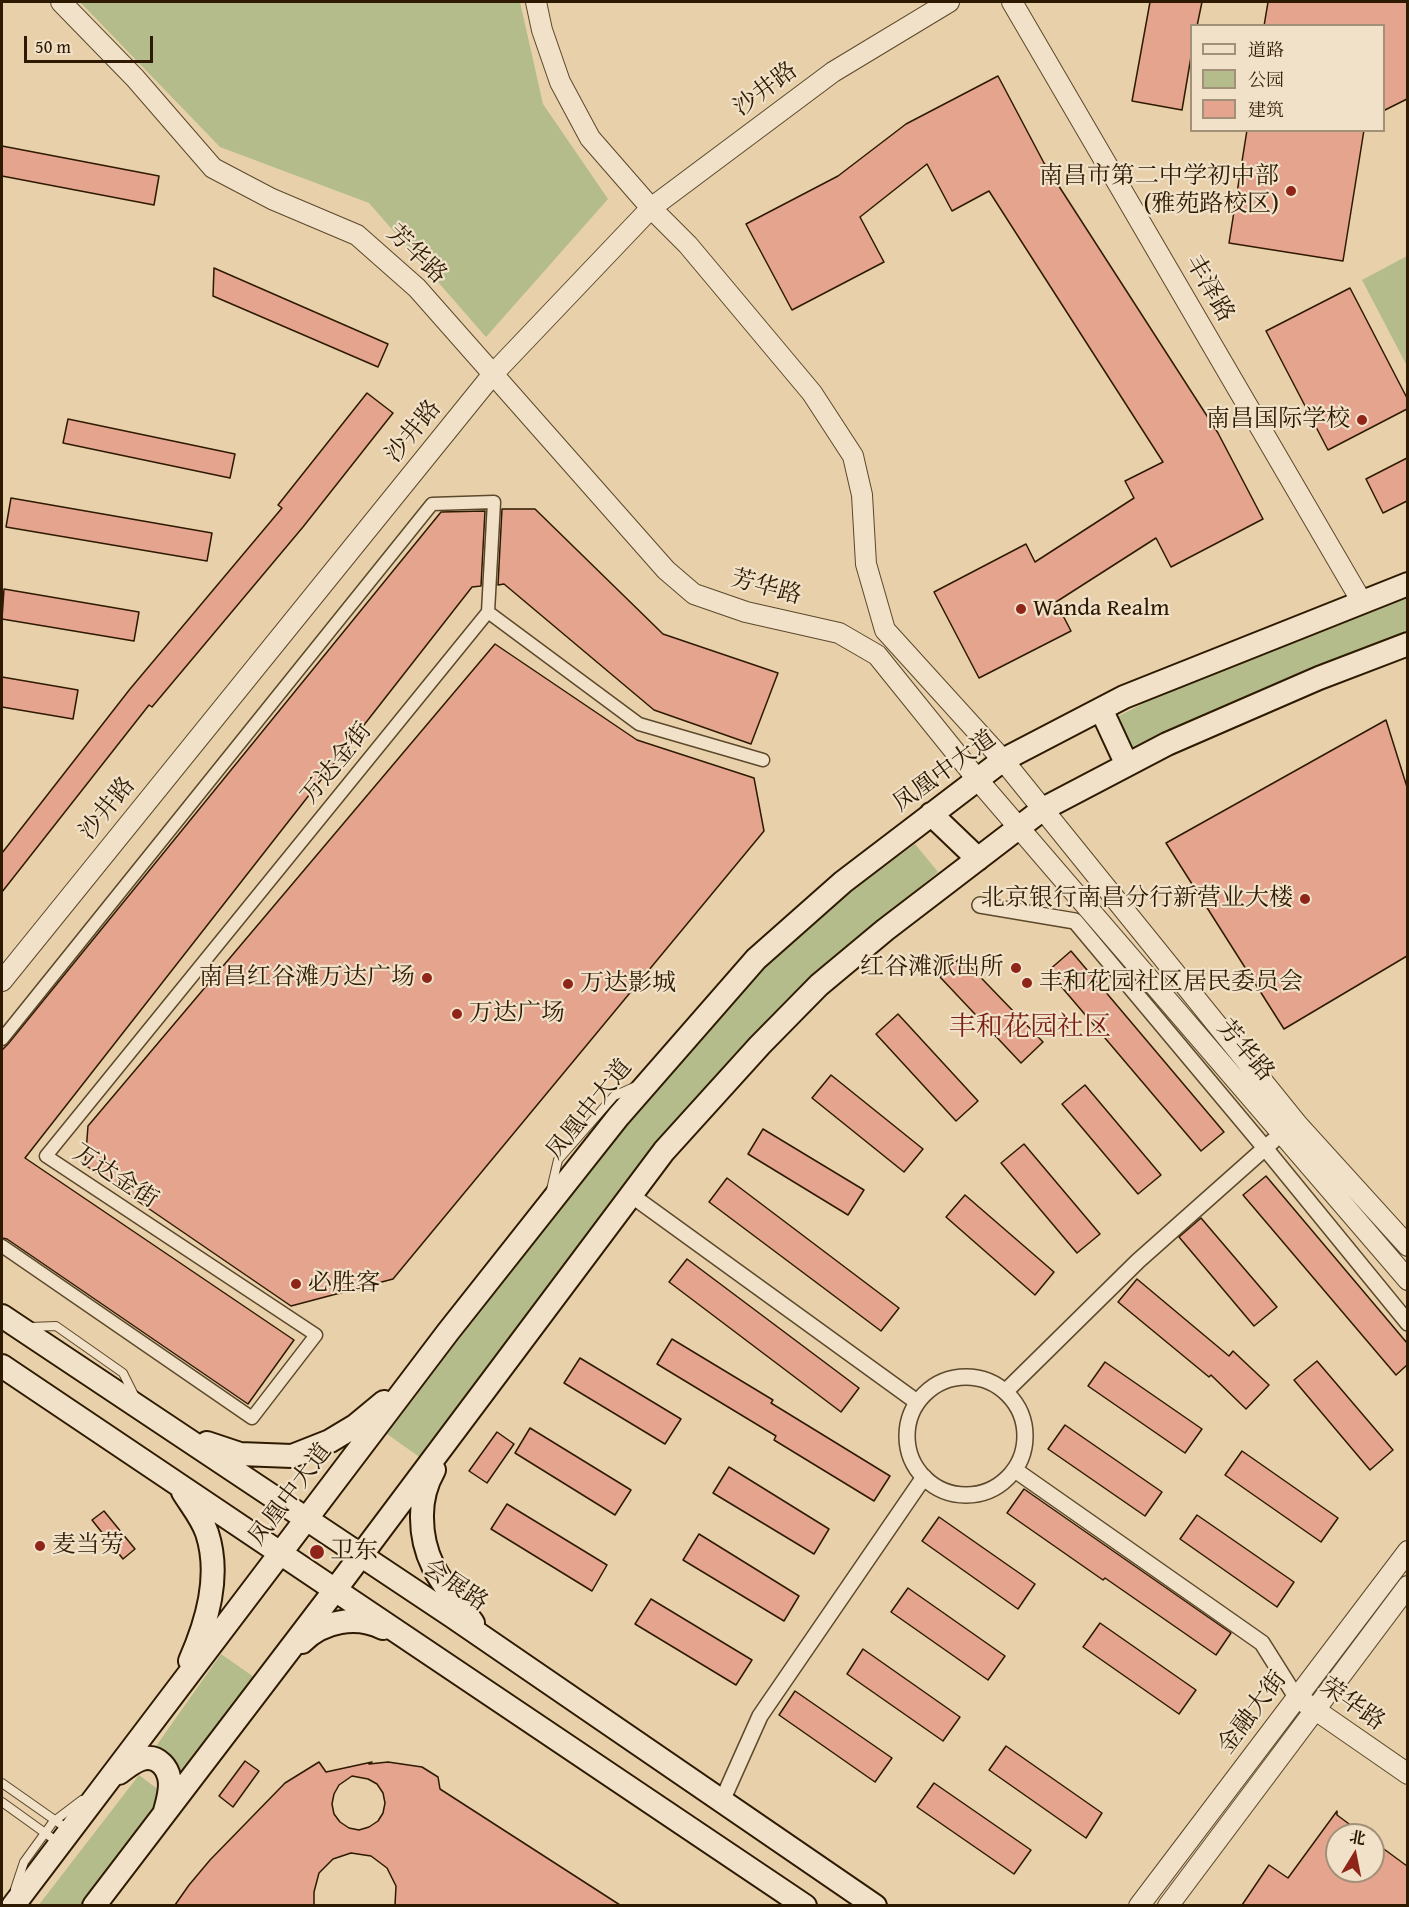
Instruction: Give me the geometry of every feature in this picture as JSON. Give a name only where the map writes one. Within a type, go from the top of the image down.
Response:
[{"type":"main road","name":"凤凰中大道","points":[[12,1905],[57,1832],[107,1782],[413,1378],[547,1207],[649,1081],[756,959],[843,882],[1003,760],[1124,696],[1407,584]]},
{"type":"main road","points":[[94,1905],[361,1556],[664,1151],[760,1045],[819,986],[885,930],[1043,809],[1167,744],[1319,678],[1406,649]]},
{"type":"main road","points":[[1101,709],[1127,765]]},
{"type":"main road","points":[[931,814],[978,859]]},
{"type":"main road","name":"会展路","points":[[10,1322],[485,1639],[875,1905]]},
{"type":"main road","points":[[2,1366],[805,1905]]},
{"type":"main road","points":[[169,1428],[240,1455],[292,1456],[330,1441],[355,1426],[413,1378]]},
{"type":"main road","points":[[485,1639],[437,1575],[428,1558],[421,1535],[422,1502],[429,1478],[491,1382]]},
{"type":"main road","points":[[177,1484],[199,1516],[207,1533],[212,1556],[212,1590],[205,1622],[177,1690]]},
{"type":"main road","points":[[270,1675],[305,1639],[323,1628],[346,1621],[377,1626],[423,1649]]},
{"type":"main road","points":[[107,1782],[134,1761],[151,1757],[155,1759],[166,1769],[170,1777],[170,1791],[165,1812]]},
{"type":"street","name":"芳华路","points":[[61,2],[135,78],[213,168],[272,199],[357,235],[417,288],[666,570],[694,594],[746,612],[839,633],[877,655],[977,779],[1407,1280]]},
{"type":"street","name":"芳华路","points":[[536,2],[542,30],[560,82],[590,138],[651,208],[688,245],[812,393],[853,456],[862,495],[866,564],[885,630],[1003,760],[1298,1125],[1407,1246]]},
{"type":"street","name":"沙井路","points":[[4,974],[493,374],[651,208],[833,72],[949,2]]},
{"type":"street","name":"丰泽路","points":[[1012,2],[1362,602]]},
{"type":"street","points":[[2,1039],[432,504],[494,502],[488,612],[639,724],[763,760]]},
{"type":"street","name":"万达金街","points":[[2,1246],[252,1418],[316,1335],[46,1156],[488,612]]},
{"type":"street","points":[[980,905],[1075,921],[1265,1148],[1407,1323]]},
{"type":"street","points":[[1006,1391],[1138,1261],[1282,1133]]},
{"type":"street","points":[[631,1196],[917,1402]]},
{"type":"street","points":[[969,1377],[989,1381],[1006,1391],[1017,1405],[1024,1420],[1026,1438],[1023,1455],[1015,1470],[1000,1485],[981,1493],[960,1495],[941,1489],[924,1477],[914,1464],[908,1449],[907,1432],[910,1416],[917,1402],[931,1388],[949,1379],[969,1377]]},
{"type":"street","points":[[1015,1470],[1262,1643],[1296,1697]]},
{"type":"street","points":[[722,1801],[760,1716],[924,1477]]},
{"type":"street","name":"金融大街","points":[[1139,1905],[1407,1551]]},
{"type":"street","name":"金融大街","points":[[1168,1905],[1407,1586]]},
{"type":"street","name":"荣华路","points":[[1296,1697],[1407,1774]]},
{"type":"lane","points":[[2,1783],[57,1832]]},
{"type":"lane","points":[[2,1802],[57,1832]]},
{"type":"green space","points":[[80,2],[520,2],[543,104],[608,199],[486,337],[369,203],[220,147]]},
{"type":"green space","points":[[1407,256],[1407,366],[1362,280]]},
{"type":"green space","points":[[1407,594],[1407,636],[1142,749],[1130,747],[1117,722],[1119,716],[1203,672]]},
{"type":"green space","points":[[915,844],[938,872],[808,981],[686,1108],[421,1458],[387,1434],[551,1218],[673,1065],[767,964],[846,895]]},
{"type":"green space","points":[[221,1654],[254,1677],[176,1789],[142,1766]]},
{"type":"green space","points":[[139,1775],[168,1797],[84,1905],[38,1906]]},
{"type":"building","points":[[1150,2],[1202,2],[1197,24],[1190,24],[1190,63],[1182,110],[1132,101]]},
{"type":"building","points":[[1268,2],[1407,2],[1407,99],[1385,110],[1385,24],[1264,24]]},
{"type":"building","points":[[998,76],[1044,163],[1218,433],[1263,519],[1171,567],[1156,538],[1056,602],[1071,631],[979,678],[934,592],[1026,544],[1035,562],[1134,498],[1125,481],[1163,462],[989,191],[952,211],[927,164],[860,217],[884,262],[792,310],[746,224],[838,176],[906,124]]},
{"type":"building","points":[[1247,132],[1364,132],[1343,261],[1229,243]]},
{"type":"building","points":[[2,146],[159,176],[154,205],[2,176]]},
{"type":"building","points":[[214,268],[388,344],[378,367],[213,296]]},
{"type":"building","points":[[1350,288],[1407,398],[1407,409],[1328,450],[1266,331]]},
{"type":"building","points":[[367,393],[393,413],[303,527],[152,707],[149,705],[2,892],[2,853],[130,689],[282,508],[278,505]]},
{"type":"building","points":[[68,419],[235,454],[230,478],[63,443]]},
{"type":"building","points":[[1407,458],[1407,501],[1383,513],[1366,479]]},
{"type":"building","points":[[11,498],[212,533],[207,561],[6,527]]},
{"type":"building","points":[[502,509],[535,509],[663,634],[778,673],[751,744],[654,710],[504,584],[498,585]]},
{"type":"building","points":[[485,511],[481,586],[472,587],[25,1158],[294,1340],[248,1404],[7,1239],[2,1238],[2,1050],[441,512]]},
{"type":"building","points":[[4,589],[139,612],[134,641],[2,619]]},
{"type":"building","name":"南昌红谷滩万达广场","points":[[495,644],[637,740],[754,778],[764,831],[393,1279],[291,1306],[85,1165],[88,1126]]},
{"type":"building","points":[[2,677],[78,690],[73,719],[2,707]]},
{"type":"building","name":"北京银行南昌分行新营业大楼","points":[[1386,720],[1407,787],[1407,956],[1284,1029],[1166,843]]},
{"type":"building","points":[[1071,951],[1224,1132],[1201,1151],[1048,971]]},
{"type":"building","points":[[961,957],[1043,1042],[1021,1063],[940,977]]},
{"type":"building","points":[[898,1014],[978,1101],[956,1121],[876,1034]]},
{"type":"building","points":[[831,1075],[923,1149],[904,1172],[812,1098]]},
{"type":"building","points":[[1085,1085],[1161,1175],[1138,1194],[1062,1104]]},
{"type":"building","points":[[763,1129],[864,1190],[848,1215],[748,1154]]},
{"type":"building","points":[[1024,1144],[1100,1234],[1077,1253],[1001,1163]]},
{"type":"building","points":[[1266,1176],[1407,1343],[1407,1365],[1396,1375],[1243,1195]]},
{"type":"building","points":[[727,1178],[899,1308],[881,1331],[709,1202]]},
{"type":"building","points":[[965,1195],[1054,1272],[1035,1295],[946,1217]]},
{"type":"building","points":[[1201,1218],[1277,1307],[1254,1326],[1179,1237]]},
{"type":"building","points":[[687,1259],[859,1388],[841,1412],[669,1282]]},
{"type":"building","points":[[1137,1279],[1229,1356],[1233,1351],[1269,1385],[1246,1409],[1211,1375],[1209,1377],[1118,1302]]},
{"type":"building","points":[[672,1339],[773,1400],[771,1403],[890,1476],[874,1501],[774,1440],[776,1436],[657,1364]]},
{"type":"building","points":[[580,1358],[681,1419],[665,1444],[564,1383]]},
{"type":"building","points":[[1317,1361],[1393,1450],[1370,1470],[1294,1380]]},
{"type":"building","points":[[1105,1362],[1202,1429],[1185,1453],[1088,1386]]},
{"type":"building","points":[[1065,1425],[1162,1492],[1145,1516],[1048,1449]]},
{"type":"building","points":[[530,1428],[631,1490],[615,1515],[515,1453]]},
{"type":"building","points":[[497,1432],[514,1444],[487,1483],[469,1471]]},
{"type":"building","points":[[1242,1451],[1338,1518],[1321,1542],[1225,1475]]},
{"type":"building","points":[[729,1467],[829,1529],[814,1554],[713,1493]]},
{"type":"building","points":[[1024,1489],[1231,1633],[1216,1655],[1007,1513]]},
{"type":"building","points":[[507,1504],[607,1565],[592,1591],[491,1529]]},
{"type":"building","points":[[104,1511],[135,1549],[123,1559],[92,1520]]},
{"type":"building","points":[[1197,1515],[1294,1582],[1277,1607],[1180,1539]]},
{"type":"building","points":[[939,1517],[1035,1584],[1018,1609],[922,1541]]},
{"type":"building","points":[[699,1534],[799,1596],[784,1621],[683,1560]]},
{"type":"building","points":[[908,1588],[1005,1656],[988,1680],[891,1612]]},
{"type":"building","points":[[651,1599],[752,1660],[736,1685],[635,1624]]},
{"type":"building","points":[[1100,1623],[1196,1690],[1179,1714],[1083,1647]]},
{"type":"building","points":[[863,1649],[960,1717],[943,1741],[847,1674]]},
{"type":"building","points":[[795,1691],[892,1758],[875,1782],[779,1715]]},
{"type":"building","points":[[1006,1746],[1102,1813],[1086,1838],[989,1770]]},
{"type":"building","points":[[245,1761],[259,1771],[233,1807],[219,1796]]},
{"type":"building","points":[[319,1762],[326,1772],[372,1762],[369,1764],[388,1762],[422,1767],[438,1777],[440,1789],[620,1905],[395,1905],[396,1886],[387,1868],[371,1856],[351,1853],[333,1859],[319,1873],[314,1892],[314,1905],[175,1905],[210,1860],[285,1783]],"holes":[[[352,1776],[368,1779],[377,1784],[383,1793],[385,1803],[383,1813],[378,1821],[369,1827],[359,1830],[349,1828],[334,1814],[332,1804],[334,1794],[339,1785]]]},
{"type":"building","points":[[934,1783],[1031,1850],[1014,1874],[917,1807]]},
{"type":"building","points":[[1337,1811],[1337,1815],[1348,1823],[1328,1823]]},
{"type":"building","points":[[1325,1827],[1325,1883],[1385,1883],[1385,1850],[1407,1866],[1407,1905],[1242,1905],[1269,1865],[1288,1878]]},
{"type":"place","name":"南昌市第二中学初中部 (雅苑路校区)","points":[[1291,191]]},
{"type":"place","name":"南昌国际学校","points":[[1362,420]]},
{"type":"place","name":"Wanda Realm","points":[[1021,609]]},
{"type":"place","name":"北京银行南昌分行新营业大楼","points":[[1305,899]]},
{"type":"place","name":"红谷滩派出所","points":[[1016,968]]},
{"type":"place","name":"南昌红谷滩万达广场","points":[[427,978]]},
{"type":"place","name":"丰和花园社区居民委员会","points":[[1027,983]]},
{"type":"place","name":"万达影城","points":[[568,984]]},
{"type":"place","name":"万达广场","points":[[457,1014]]},
{"type":"place","name":"必胜客","points":[[296,1284]]},
{"type":"place","name":"麦当劳","points":[[40,1546]]},
{"type":"place","name":"卫东","points":[[317,1552]]},
{"type":"district","name":"丰和花园社区","points":[[1030,1028]]}]
